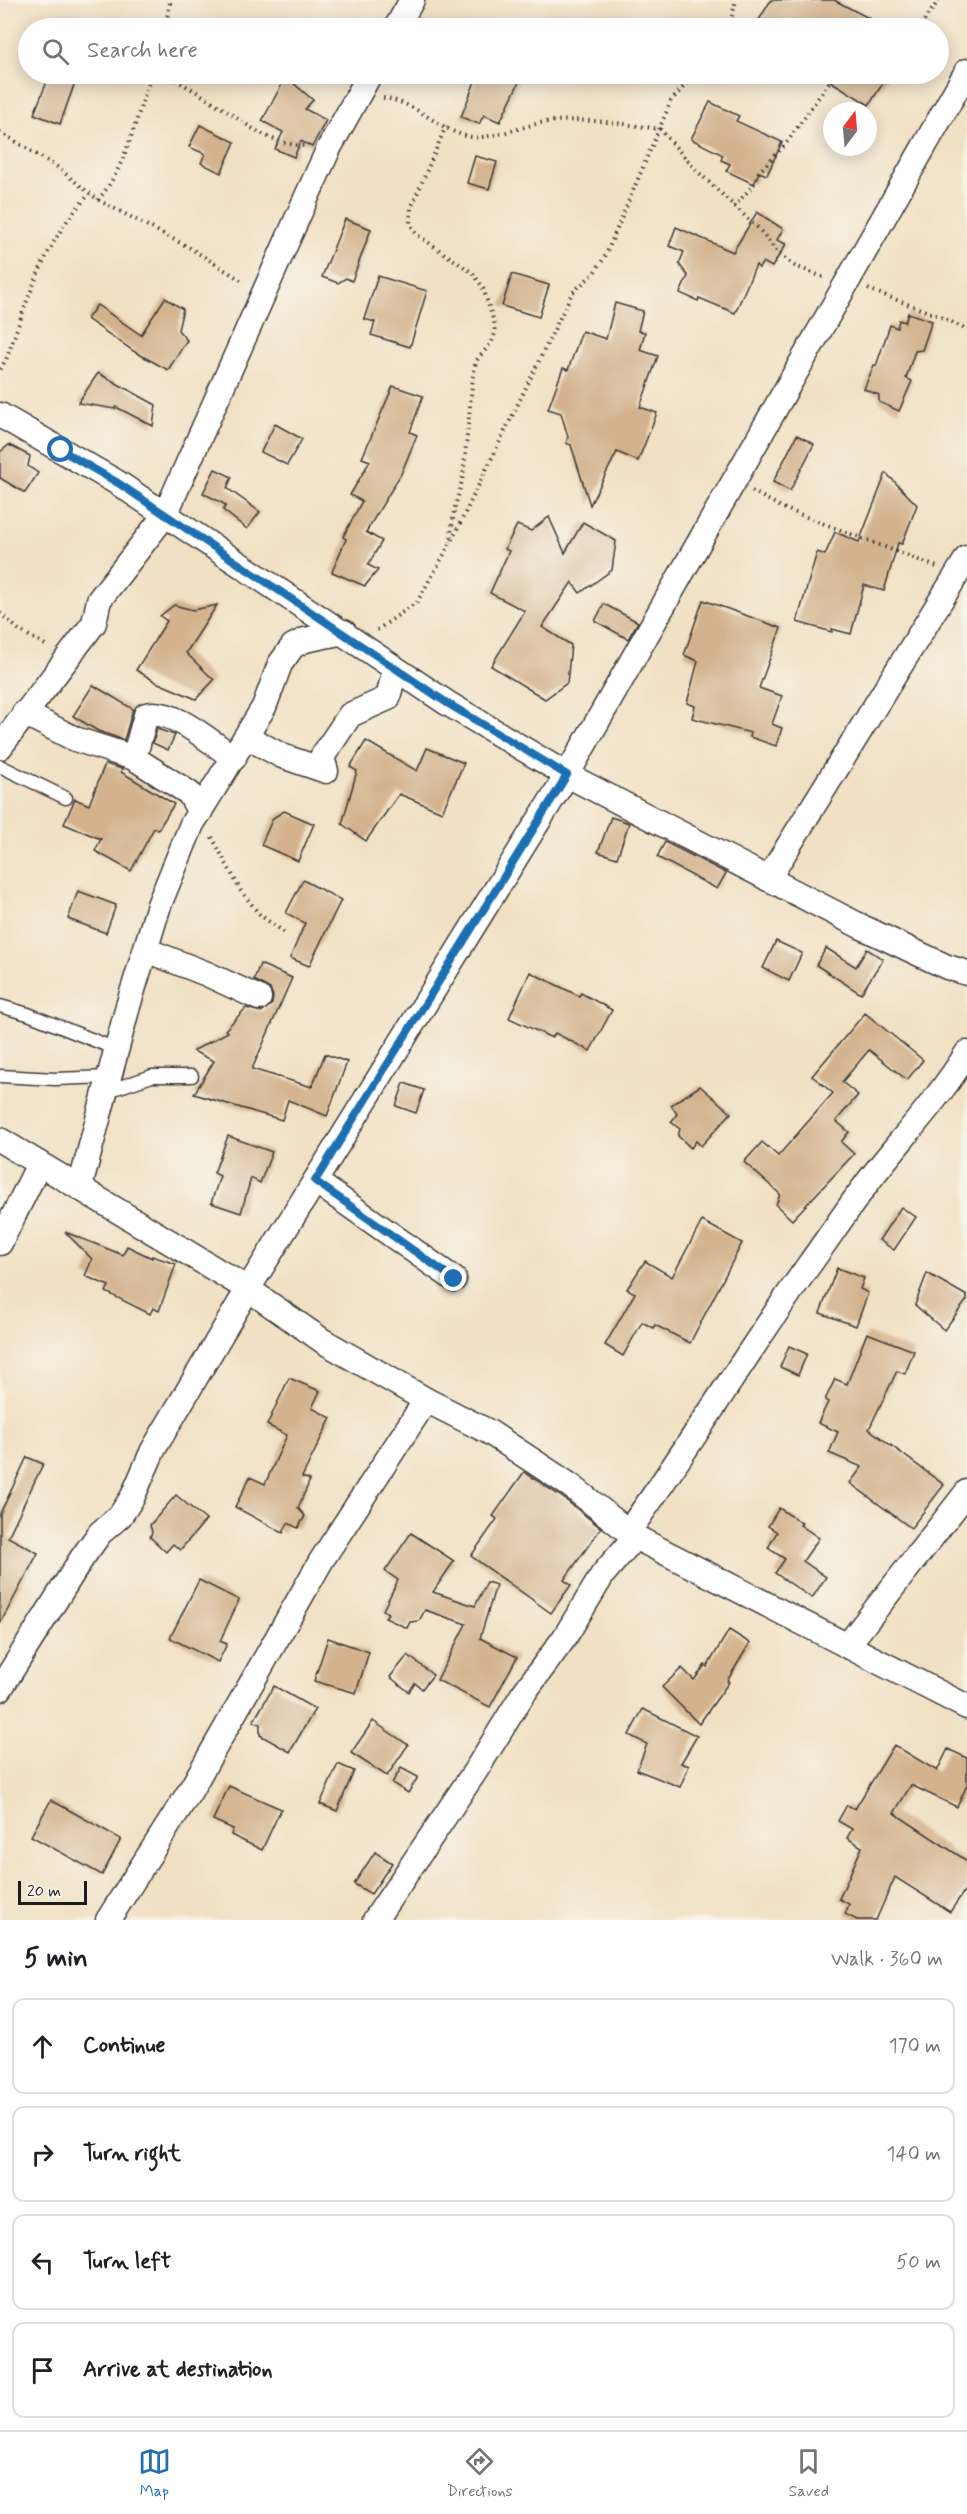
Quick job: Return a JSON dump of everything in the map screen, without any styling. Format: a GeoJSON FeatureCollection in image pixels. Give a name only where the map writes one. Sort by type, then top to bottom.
{"type":"FeatureCollection","features":[{"type":"Feature","properties":{"kind":"street"},"geometry":{"type":"LineString","coordinates":[[401,18],[411,0]]}},
{"type":"Feature","properties":{"kind":"street"},"geometry":{"type":"LineString","coordinates":[[0,1689],[82,1558],[100,1533],[120,1516],[132,1498],[153,1450],[248,1290],[567,775],[735,483],[967,71]]}},
{"type":"Feature","properties":{"kind":"street"},"geometry":{"type":"LineString","coordinates":[[0,747],[94,623],[99,600],[165,515],[262,293],[329,148],[365,84]]}},
{"type":"Feature","properties":{"kind":"street"},"geometry":{"type":"LineString","coordinates":[[0,415],[118,483],[395,669],[567,775],[862,927],[947,967],[967,973]]}},
{"type":"Feature","properties":{"kind":"street"},"geometry":{"type":"LineString","coordinates":[[768,879],[962,567]]}},
{"type":"Feature","properties":{"kind":"street"},"geometry":{"type":"LineString","coordinates":[[80,1186],[116,1049],[159,905],[192,824],[264,707],[280,664],[293,646],[305,640],[352,638]]}},
{"type":"Feature","properties":{"kind":"street"},"geometry":{"type":"LineString","coordinates":[[246,737],[290,759],[326,771],[322,757],[329,744],[350,715],[388,698],[395,669]]}},
{"type":"Feature","properties":{"kind":"street"},"geometry":{"type":"LineString","coordinates":[[24,713],[75,739],[134,758],[189,792],[200,812]]}},
{"type":"Feature","properties":{"kind":"street"},"geometry":{"type":"LineString","coordinates":[[134,758],[146,715],[154,713],[171,716],[234,758]]}},
{"type":"Feature","properties":{"kind":"street"},"geometry":{"type":"LineString","coordinates":[[146,950],[259,998]]}},
{"type":"Feature","properties":{"kind":"street"},"geometry":{"type":"LineString","coordinates":[[375,1920],[476,1770],[523,1694],[566,1637],[603,1574],[809,1264],[878,1169],[946,1085],[967,1053]]}},
{"type":"Feature","properties":{"kind":"street"},"geometry":{"type":"LineString","coordinates":[[0,1140],[80,1186],[248,1290],[323,1341],[426,1400],[489,1432],[571,1486],[631,1535],[967,1707]]}},
{"type":"Feature","properties":{"kind":"street"},"geometry":{"type":"LineString","coordinates":[[0,1243],[39,1164]]}},
{"type":"Feature","properties":{"kind":"street"},"geometry":{"type":"LineString","coordinates":[[315,1181],[454,1279]]}},
{"type":"Feature","properties":{"kind":"street"},"geometry":{"type":"LineString","coordinates":[[108,1920],[190,1791],[321,1561],[426,1400]]}},
{"type":"Feature","properties":{"kind":"street"},"geometry":{"type":"LineString","coordinates":[[847,1646],[967,1492]]}},
{"type":"Feature","properties":{"kind":"lane"},"geometry":{"type":"LineString","coordinates":[[0,766],[66,798]]}},
{"type":"Feature","properties":{"kind":"lane"},"geometry":{"type":"LineString","coordinates":[[0,1006],[28,1014],[116,1049]]}},
{"type":"Feature","properties":{"kind":"lane"},"geometry":{"type":"LineString","coordinates":[[0,1076],[107,1084],[152,1076],[192,1076]]}},
{"type":"Feature","properties":{"kind":"path"},"geometry":{"type":"LineString","coordinates":[[167,0],[170,3],[167,18]]}},
{"type":"Feature","properties":{"kind":"path"},"geometry":{"type":"LineString","coordinates":[[732,18],[736,0]]}},
{"type":"Feature","properties":{"kind":"path"},"geometry":{"type":"LineString","coordinates":[[926,18],[939,0]]}},
{"type":"Feature","properties":{"kind":"path"},"geometry":{"type":"LineString","coordinates":[[98,200],[108,188],[125,153],[149,84]]}},
{"type":"Feature","properties":{"kind":"path"},"geometry":{"type":"LineString","coordinates":[[181,84],[252,130],[272,139],[292,145],[329,148]]}},
{"type":"Feature","properties":{"kind":"path"},"geometry":{"type":"LineString","coordinates":[[365,84],[388,98],[419,110],[466,136],[481,137],[546,122],[588,120],[660,129],[695,169],[760,230],[778,253],[795,266],[912,305],[967,330]]}},
{"type":"Feature","properties":{"kind":"path"},"geometry":{"type":"LineString","coordinates":[[352,638],[417,603],[449,546],[572,293],[592,274],[605,257],[671,101],[686,84]]}},
{"type":"Feature","properties":{"kind":"path"},"geometry":{"type":"LineString","coordinates":[[734,207],[754,184],[759,172],[785,145],[828,84]]}},
{"type":"Feature","properties":{"kind":"path"},"geometry":{"type":"LineString","coordinates":[[446,126],[411,208],[410,223],[416,234],[473,273],[483,288],[494,322],[495,333],[492,342],[476,362],[463,477],[454,511],[449,546]]}},
{"type":"Feature","properties":{"kind":"path"},"geometry":{"type":"LineString","coordinates":[[0,132],[57,167],[98,200],[190,248],[262,293]]}},
{"type":"Feature","properties":{"kind":"path"},"geometry":{"type":"LineString","coordinates":[[0,369],[6,360],[47,254],[71,213],[90,194]]}},
{"type":"Feature","properties":{"kind":"path"},"geometry":{"type":"LineString","coordinates":[[735,483],[783,508],[962,567]]}},
{"type":"Feature","properties":{"kind":"path"},"geometry":{"type":"LineString","coordinates":[[0,613],[19,630],[68,658]]}},
{"type":"Feature","properties":{"kind":"path"},"geometry":{"type":"LineString","coordinates":[[200,812],[242,891],[260,915],[285,933]]}},
{"type":"Feature","properties":{"kind":"building"},"geometry":{"type":"Polygon","coordinates":[[[771,0],[834,0],[869,18],[760,18],[771,0]]]}},
{"type":"Feature","properties":{"kind":"building"},"geometry":{"type":"Polygon","coordinates":[[[46,84],[74,84],[60,124],[34,114],[46,84]]]}},
{"type":"Feature","properties":{"kind":"building"},"geometry":{"type":"Polygon","coordinates":[[[282,84],[294,84],[313,100],[305,109],[326,120],[312,147],[301,141],[294,157],[275,149],[283,132],[262,121],[282,84]]]}},
{"type":"Feature","properties":{"kind":"building"},"geometry":{"type":"Polygon","coordinates":[[[474,84],[518,84],[500,122],[484,115],[479,124],[461,117],[474,84]]]}},
{"type":"Feature","properties":{"kind":"building"},"geometry":{"type":"Polygon","coordinates":[[[835,84],[883,84],[871,102],[864,102],[835,84]]]}},
{"type":"Feature","properties":{"kind":"building"},"geometry":{"type":"Polygon","coordinates":[[[710,102],[739,116],[736,121],[782,142],[767,175],[759,172],[754,184],[726,171],[730,164],[721,160],[723,155],[691,139],[710,102]]]}},
{"type":"Feature","properties":{"kind":"building"},"geometry":{"type":"Polygon","coordinates":[[[200,125],[235,142],[221,173],[201,163],[205,154],[189,147],[200,125]]]}},
{"type":"Feature","properties":{"kind":"building"},"geometry":{"type":"Polygon","coordinates":[[[475,156],[497,162],[489,189],[467,183],[475,156]]]}},
{"type":"Feature","properties":{"kind":"building"},"geometry":{"type":"Polygon","coordinates":[[[757,212],[783,229],[777,240],[786,244],[772,267],[763,262],[759,268],[756,265],[735,313],[680,293],[688,276],[679,264],[684,252],[669,246],[676,227],[733,252],[757,212]]]}},
{"type":"Feature","properties":{"kind":"building"},"geometry":{"type":"Polygon","coordinates":[[[345,219],[371,229],[352,281],[346,278],[338,283],[322,277],[345,219]]]}},
{"type":"Feature","properties":{"kind":"building"},"geometry":{"type":"Polygon","coordinates":[[[512,274],[549,285],[539,317],[502,306],[512,274]]]}},
{"type":"Feature","properties":{"kind":"building"},"geometry":{"type":"Polygon","coordinates":[[[378,276],[427,291],[410,347],[371,335],[375,322],[364,319],[378,276]]]}},
{"type":"Feature","properties":{"kind":"building"},"geometry":{"type":"Polygon","coordinates":[[[165,298],[183,309],[178,330],[187,340],[168,370],[135,352],[87,319],[97,305],[141,335],[165,298]]]}},
{"type":"Feature","properties":{"kind":"building"},"geometry":{"type":"Polygon","coordinates":[[[615,303],[643,311],[638,331],[645,332],[640,350],[658,356],[640,407],[657,413],[638,461],[617,452],[590,505],[571,445],[566,443],[568,437],[561,413],[548,409],[563,368],[568,370],[582,331],[606,339],[615,303]]]}},
{"type":"Feature","properties":{"kind":"building"},"geometry":{"type":"Polygon","coordinates":[[[908,313],[932,321],[922,350],[915,351],[906,378],[912,381],[899,411],[879,402],[879,395],[864,389],[874,365],[876,366],[890,325],[897,328],[899,320],[905,322],[908,313]]]}},
{"type":"Feature","properties":{"kind":"building"},"geometry":{"type":"Polygon","coordinates":[[[98,373],[156,405],[153,426],[116,407],[115,409],[78,403],[98,373]]]}},
{"type":"Feature","properties":{"kind":"building"},"geometry":{"type":"Polygon","coordinates":[[[393,386],[423,396],[410,432],[417,435],[401,474],[366,532],[382,541],[368,565],[378,570],[365,586],[332,572],[346,539],[343,537],[362,501],[350,495],[370,461],[362,458],[393,386]]]}},
{"type":"Feature","properties":{"kind":"building"},"geometry":{"type":"Polygon","coordinates":[[[275,424],[302,439],[287,465],[261,452],[275,424]]]}},
{"type":"Feature","properties":{"kind":"building"},"geometry":{"type":"Polygon","coordinates":[[[797,435],[814,444],[790,491],[773,482],[797,435]]]}},
{"type":"Feature","properties":{"kind":"building"},"geometry":{"type":"Polygon","coordinates":[[[9,445],[30,456],[28,466],[38,473],[25,493],[0,478],[0,452],[9,445]]]}},
{"type":"Feature","properties":{"kind":"building"},"geometry":{"type":"Polygon","coordinates":[[[215,469],[232,477],[227,488],[260,512],[247,529],[223,510],[226,505],[203,493],[215,469]]]}},
{"type":"Feature","properties":{"kind":"building"},"geometry":{"type":"Polygon","coordinates":[[[886,473],[917,505],[902,544],[898,543],[884,591],[864,585],[851,634],[832,629],[832,632],[797,622],[817,552],[825,555],[835,532],[859,542],[886,473]]]}},
{"type":"Feature","properties":{"kind":"building"},"geometry":{"type":"Polygon","coordinates":[[[549,517],[565,553],[583,522],[616,541],[612,570],[580,593],[572,582],[542,627],[571,645],[567,683],[545,699],[491,666],[525,611],[490,593],[509,551],[505,549],[517,525],[531,531],[549,517]]]}},
{"type":"Feature","properties":{"kind":"building"},"geometry":{"type":"Polygon","coordinates":[[[703,600],[781,628],[759,688],[782,696],[772,724],[782,728],[776,746],[750,737],[751,733],[692,718],[695,706],[687,703],[698,661],[684,655],[703,600]]]}},
{"type":"Feature","properties":{"kind":"building"},"geometry":{"type":"Polygon","coordinates":[[[604,604],[638,622],[628,639],[595,621],[604,604]]]}},
{"type":"Feature","properties":{"kind":"building"},"geometry":{"type":"Polygon","coordinates":[[[174,605],[193,610],[217,605],[186,653],[214,680],[196,699],[156,682],[136,670],[167,621],[160,616],[174,605]]]}},
{"type":"Feature","properties":{"kind":"building"},"geometry":{"type":"Polygon","coordinates":[[[93,685],[133,709],[124,740],[98,731],[73,716],[93,685]]]}},
{"type":"Feature","properties":{"kind":"building"},"geometry":{"type":"Polygon","coordinates":[[[157,729],[175,735],[168,750],[153,743],[157,729]]]}},
{"type":"Feature","properties":{"kind":"building"},"geometry":{"type":"Polygon","coordinates":[[[366,741],[417,771],[427,748],[464,763],[442,812],[399,794],[366,841],[342,824],[357,771],[350,767],[366,741]]]}},
{"type":"Feature","properties":{"kind":"building"},"geometry":{"type":"Polygon","coordinates":[[[105,764],[122,769],[121,772],[174,804],[158,830],[154,828],[131,871],[95,851],[101,839],[64,824],[75,799],[89,805],[105,764]]]}},
{"type":"Feature","properties":{"kind":"building"},"geometry":{"type":"Polygon","coordinates":[[[284,811],[314,824],[298,861],[261,845],[273,818],[284,811]]]}},
{"type":"Feature","properties":{"kind":"building"},"geometry":{"type":"Polygon","coordinates":[[[611,817],[629,823],[617,858],[598,852],[611,817]]]}},
{"type":"Feature","properties":{"kind":"building"},"geometry":{"type":"Polygon","coordinates":[[[665,842],[726,873],[717,889],[657,857],[665,842]]]}},
{"type":"Feature","properties":{"kind":"building"},"geometry":{"type":"Polygon","coordinates":[[[303,880],[341,900],[309,966],[290,958],[305,923],[286,913],[303,880]]]}},
{"type":"Feature","properties":{"kind":"building"},"geometry":{"type":"Polygon","coordinates":[[[78,891],[116,905],[106,933],[68,919],[78,891]]]}},
{"type":"Feature","properties":{"kind":"building"},"geometry":{"type":"Polygon","coordinates":[[[776,941],[802,953],[789,981],[763,968],[776,941]]]}},
{"type":"Feature","properties":{"kind":"building"},"geometry":{"type":"Polygon","coordinates":[[[826,948],[856,967],[867,949],[883,959],[861,994],[816,965],[826,948]]]}},
{"type":"Feature","properties":{"kind":"building"},"geometry":{"type":"Polygon","coordinates":[[[260,964],[292,978],[252,1069],[312,1087],[325,1054],[347,1062],[327,1116],[288,1100],[282,1120],[194,1094],[214,1061],[193,1051],[228,1032],[225,1030],[246,1008],[261,1012],[272,1004],[273,996],[270,989],[254,980],[260,964]]]}},
{"type":"Feature","properties":{"kind":"building"},"geometry":{"type":"Polygon","coordinates":[[[530,972],[579,996],[581,993],[612,1010],[590,1051],[555,1033],[552,1038],[509,1018],[530,972]]]}},
{"type":"Feature","properties":{"kind":"building"},"geometry":{"type":"Polygon","coordinates":[[[865,1013],[923,1060],[907,1080],[869,1050],[842,1082],[858,1095],[836,1121],[849,1132],[841,1142],[854,1154],[792,1220],[776,1205],[780,1194],[744,1162],[762,1142],[778,1156],[833,1093],[812,1076],[865,1013]]]}},
{"type":"Feature","properties":{"kind":"building"},"geometry":{"type":"Polygon","coordinates":[[[404,1083],[424,1090],[416,1113],[396,1106],[404,1083]]]}},
{"type":"Feature","properties":{"kind":"building"},"geometry":{"type":"Polygon","coordinates":[[[700,1086],[731,1113],[701,1146],[696,1141],[691,1148],[678,1136],[680,1129],[671,1122],[677,1114],[671,1105],[700,1086]]]}},
{"type":"Feature","properties":{"kind":"building"},"geometry":{"type":"Polygon","coordinates":[[[228,1136],[272,1152],[260,1183],[251,1178],[241,1213],[211,1203],[220,1176],[214,1173],[228,1136]]]}},
{"type":"Feature","properties":{"kind":"building"},"geometry":{"type":"Polygon","coordinates":[[[901,1207],[916,1217],[894,1250],[879,1240],[901,1207]]]}},
{"type":"Feature","properties":{"kind":"building"},"geometry":{"type":"Polygon","coordinates":[[[702,1221],[742,1243],[690,1343],[655,1325],[653,1328],[642,1322],[623,1356],[605,1345],[635,1293],[627,1289],[645,1261],[672,1277],[702,1221]]]}},
{"type":"Feature","properties":{"kind":"building"},"geometry":{"type":"Polygon","coordinates":[[[65,1232],[123,1255],[127,1246],[152,1258],[152,1256],[176,1264],[159,1311],[153,1308],[150,1314],[106,1292],[109,1286],[85,1276],[92,1259],[65,1232]]]}},
{"type":"Feature","properties":{"kind":"building"},"geometry":{"type":"Polygon","coordinates":[[[837,1268],[864,1278],[860,1289],[868,1293],[856,1326],[820,1313],[837,1268]]]}},
{"type":"Feature","properties":{"kind":"building"},"geometry":{"type":"Polygon","coordinates":[[[927,1273],[967,1296],[967,1300],[944,1330],[915,1305],[927,1273]]]}},
{"type":"Feature","properties":{"kind":"building"},"geometry":{"type":"Polygon","coordinates":[[[867,1333],[914,1351],[905,1374],[897,1371],[869,1429],[944,1485],[911,1528],[850,1483],[862,1467],[829,1453],[838,1432],[818,1423],[835,1379],[847,1384],[867,1333]]]}},
{"type":"Feature","properties":{"kind":"building"},"geometry":{"type":"Polygon","coordinates":[[[789,1346],[807,1354],[798,1375],[780,1367],[789,1346]]]}},
{"type":"Feature","properties":{"kind":"building"},"geometry":{"type":"Polygon","coordinates":[[[289,1378],[320,1391],[312,1408],[331,1418],[302,1477],[310,1480],[298,1508],[305,1516],[298,1528],[288,1523],[283,1533],[235,1507],[250,1477],[265,1484],[287,1435],[267,1425],[289,1378]]]}},
{"type":"Feature","properties":{"kind":"building"},"geometry":{"type":"Polygon","coordinates":[[[27,1457],[43,1464],[8,1537],[38,1553],[0,1624],[0,1514],[27,1457]]]}},
{"type":"Feature","properties":{"kind":"building"},"geometry":{"type":"Polygon","coordinates":[[[524,1472],[563,1498],[601,1528],[564,1580],[571,1585],[551,1613],[471,1556],[497,1519],[493,1516],[524,1472]]]}},
{"type":"Feature","properties":{"kind":"building"},"geometry":{"type":"Polygon","coordinates":[[[176,1495],[206,1520],[180,1550],[173,1544],[166,1552],[150,1537],[152,1532],[150,1525],[176,1495]]]}},
{"type":"Feature","properties":{"kind":"building"},"geometry":{"type":"Polygon","coordinates":[[[779,1508],[819,1538],[803,1561],[826,1577],[812,1598],[775,1573],[785,1559],[768,1548],[777,1532],[768,1526],[779,1508]]]}},
{"type":"Feature","properties":{"kind":"building"},"geometry":{"type":"Polygon","coordinates":[[[411,1533],[454,1561],[433,1592],[475,1606],[487,1582],[496,1585],[480,1638],[517,1657],[490,1707],[437,1680],[466,1624],[425,1610],[419,1621],[410,1622],[407,1628],[385,1618],[388,1613],[383,1610],[398,1580],[385,1571],[411,1533]]]}},
{"type":"Feature","properties":{"kind":"building"},"geometry":{"type":"Polygon","coordinates":[[[199,1580],[239,1600],[220,1641],[227,1644],[218,1662],[170,1638],[199,1580]]]}},
{"type":"Feature","properties":{"kind":"building"},"geometry":{"type":"Polygon","coordinates":[[[729,1630],[750,1643],[727,1681],[729,1682],[699,1724],[662,1687],[682,1668],[694,1680],[705,1665],[707,1667],[729,1630]]]}},
{"type":"Feature","properties":{"kind":"building"},"geometry":{"type":"Polygon","coordinates":[[[328,1638],[369,1652],[356,1693],[314,1681],[328,1638]]]}},
{"type":"Feature","properties":{"kind":"building"},"geometry":{"type":"Polygon","coordinates":[[[408,1655],[433,1675],[422,1689],[415,1683],[409,1692],[390,1677],[408,1655]]]}},
{"type":"Feature","properties":{"kind":"building"},"geometry":{"type":"Polygon","coordinates":[[[274,1686],[315,1709],[290,1752],[260,1735],[260,1724],[253,1722],[274,1686]]]}},
{"type":"Feature","properties":{"kind":"building"},"geometry":{"type":"Polygon","coordinates":[[[643,1709],[697,1736],[681,1763],[689,1766],[680,1787],[637,1770],[647,1744],[629,1735],[643,1709]]]}},
{"type":"Feature","properties":{"kind":"building"},"geometry":{"type":"Polygon","coordinates":[[[373,1721],[408,1745],[387,1776],[351,1753],[373,1721]]]}},
{"type":"Feature","properties":{"kind":"building"},"geometry":{"type":"Polygon","coordinates":[[[894,1745],[937,1771],[948,1749],[967,1758],[967,1785],[957,1807],[911,1785],[894,1813],[967,1861],[967,1887],[950,1912],[895,1877],[876,1920],[857,1920],[845,1914],[849,1904],[839,1899],[862,1847],[847,1838],[852,1829],[838,1821],[847,1805],[855,1809],[894,1745]]]}},
{"type":"Feature","properties":{"kind":"building"},"geometry":{"type":"Polygon","coordinates":[[[338,1764],[354,1771],[337,1811],[320,1804],[338,1764]]]}},
{"type":"Feature","properties":{"kind":"building"},"geometry":{"type":"Polygon","coordinates":[[[401,1768],[418,1777],[408,1793],[392,1783],[401,1768]]]}},
{"type":"Feature","properties":{"kind":"building"},"geometry":{"type":"Polygon","coordinates":[[[229,1786],[281,1809],[262,1850],[231,1835],[233,1829],[213,1820],[229,1786]]]}},
{"type":"Feature","properties":{"kind":"building"},"geometry":{"type":"Polygon","coordinates":[[[51,1800],[121,1839],[102,1875],[31,1836],[51,1800]]]}},
{"type":"Feature","properties":{"kind":"building"},"geometry":{"type":"Polygon","coordinates":[[[375,1852],[392,1863],[371,1894],[354,1884],[375,1852]]]}},
{"type":"Feature","properties":{"kind":"route"},"geometry":{"type":"LineString","coordinates":[[61,450],[118,483],[447,703],[567,775],[315,1181],[454,1279]]}}]}
